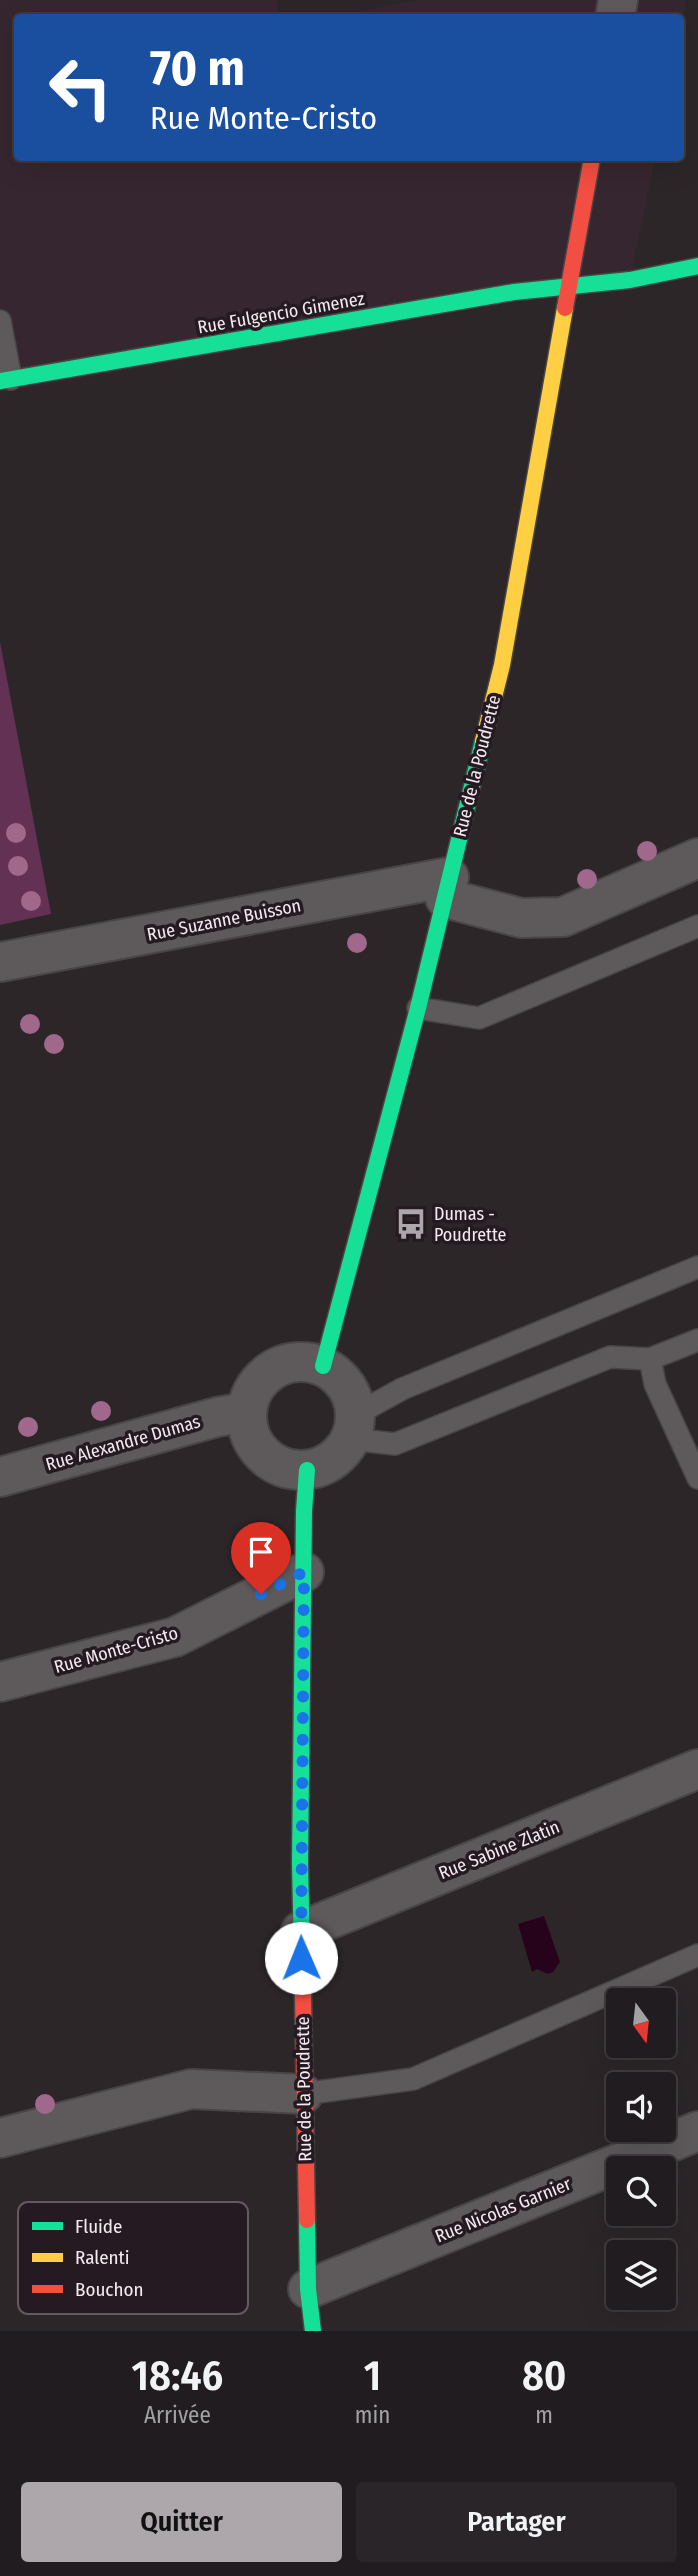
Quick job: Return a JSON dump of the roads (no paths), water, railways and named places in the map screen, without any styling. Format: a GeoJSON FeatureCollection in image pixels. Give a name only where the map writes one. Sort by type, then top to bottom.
{"type":"FeatureCollection","features":[{"type":"Feature","properties":{"kind":"street","name":"Rue de la Poudrette"},"geometry":{"type":"LineString","coordinates":[[323,1366],[418,1009],[502,665],[591,161]]}},
{"type":"Feature","properties":{"kind":"street","name":"Rue Fulgencio Gimenez"},"geometry":{"type":"LineString","coordinates":[[5,380],[514,292],[630,280],[698,266]]}},
{"type":"Feature","properties":{"kind":"street"},"geometry":{"type":"LineString","coordinates":[[447,888],[521,918],[563,917],[698,858]]}},
{"type":"Feature","properties":{"kind":"street","name":"Rue Suzanne Buisson"},"geometry":{"type":"LineString","coordinates":[[0,962],[447,888]]}},
{"type":"Feature","properties":{"kind":"street"},"geometry":{"type":"LineString","coordinates":[[305,1362],[323,1366],[336,1374],[353,1400],[352,1427],[339,1454],[324,1464],[307,1470],[289,1469],[272,1462],[258,1450],[250,1434],[246,1412],[249,1398],[258,1383],[271,1371],[287,1363],[305,1362]]}},
{"type":"Feature","properties":{"kind":"street","name":"Rue Alexandre Dumas"},"geometry":{"type":"LineString","coordinates":[[0,1478],[216,1417],[246,1412]]}},
{"type":"Feature","properties":{"kind":"street","name":"Rue de la Poudrette"},"geometry":{"type":"LineString","coordinates":[[307,1470],[301,1931],[308,2289],[313,2331]]}},
{"type":"Feature","properties":{"kind":"street","name":"Rue Monte-Cristo"},"geometry":{"type":"LineString","coordinates":[[0,1682],[175,1637],[304,1572]]}},
{"type":"Feature","properties":{"kind":"street","name":"Rue Sabine Zlatin"},"geometry":{"type":"LineString","coordinates":[[301,1931],[698,1769]]}},
{"type":"Feature","properties":{"kind":"street"},"geometry":{"type":"LineString","coordinates":[[0,2138],[191,2089],[303,2094]]}},
{"type":"Feature","properties":{"kind":"street","name":"Rue Nicolas Garnier"},"geometry":{"type":"LineString","coordinates":[[308,2289],[698,2131]]}},
{"type":"Feature","properties":{"kind":"lane"},"geometry":{"type":"LineString","coordinates":[[0,321],[5,380]]}},
{"type":"Feature","properties":{"kind":"lane"},"geometry":{"type":"LineString","coordinates":[[418,1009],[479,1018],[698,926]]}},
{"type":"Feature","properties":{"kind":"lane"},"geometry":{"type":"LineString","coordinates":[[352,1427],[402,1389],[698,1268]]}},
{"type":"Feature","properties":{"kind":"lane"},"geometry":{"type":"LineString","coordinates":[[352,1427],[395,1444],[610,1357],[650,1359],[698,1340]]}},
{"type":"Feature","properties":{"kind":"lane"},"geometry":{"type":"LineString","coordinates":[[650,1359],[655,1384],[698,1478]]}},
{"type":"Feature","properties":{"kind":"lane"},"geometry":{"type":"LineString","coordinates":[[303,2094],[413,2079],[698,1955]]}},
{"type":"Feature","properties":{"kind":"place","name":"Dumas - Poudrette"},"geometry":{"type":"Point","coordinates":[411,1224]}}]}
